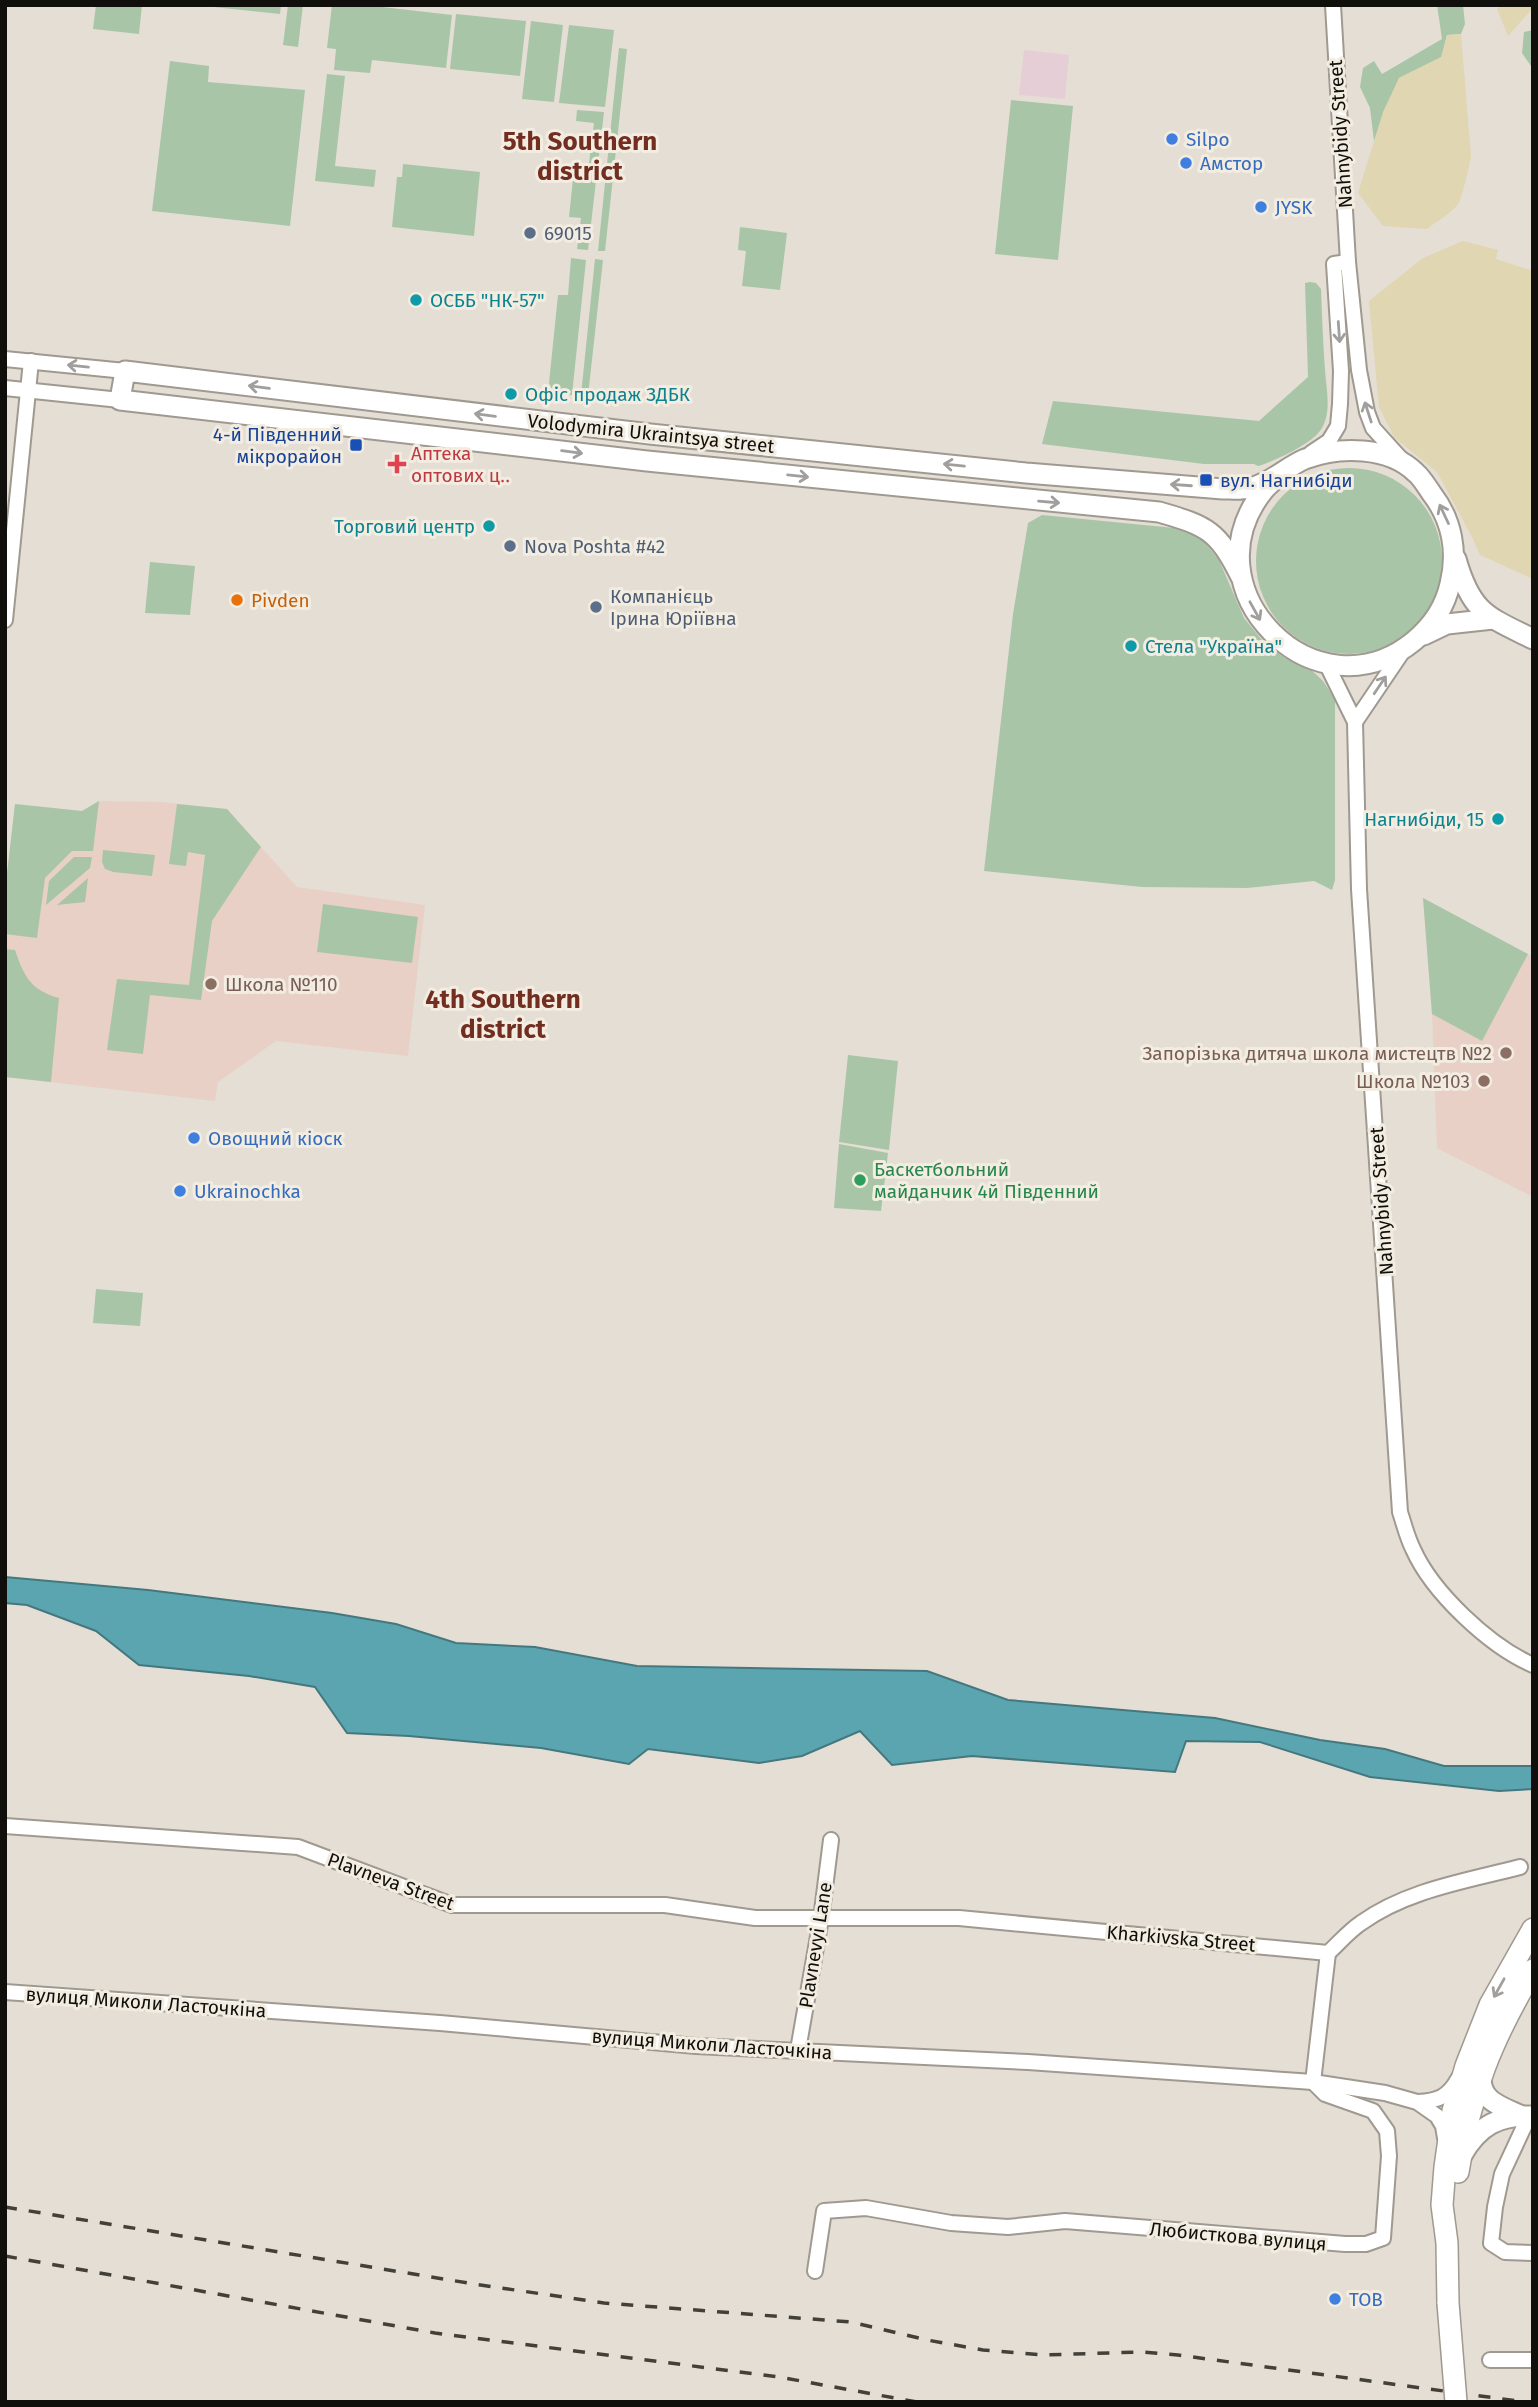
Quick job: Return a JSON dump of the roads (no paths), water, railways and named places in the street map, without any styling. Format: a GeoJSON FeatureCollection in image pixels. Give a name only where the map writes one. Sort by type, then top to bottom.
{"type":"FeatureCollection","features":[{"type":"Feature","properties":{"kind":"main road"},"geometry":{"type":"LineString","coordinates":[[1456,2402],[1448,2303],[1447,2243],[1453,2153],[1469,2113],[1473,2068],[1490,2005],[1533,1929]]}},
{"type":"Feature","properties":{"kind":"main road"},"geometry":{"type":"LineString","coordinates":[[1473,2068],[1533,1970]]}},
{"type":"Feature","properties":{"kind":"street","name":"Nahnybidy Street"},"geometry":{"type":"LineString","coordinates":[[1292,466],[1329,442],[1338,426],[1341,263],[1333,5]]}},
{"type":"Feature","properties":{"kind":"street","name":"Nahnybidy Street"},"geometry":{"type":"LineString","coordinates":[[1341,263],[1367,412],[1373,428],[1408,466]]}},
{"type":"Feature","properties":{"kind":"street","name":"Volodymira Ukraintsya street"},"geometry":{"type":"LineString","coordinates":[[5,359],[650,434],[1055,476],[1223,489],[1249,489],[1292,466],[1325,453],[1346,451],[1385,456],[1417,473],[1440,503],[1449,524],[1465,587],[1479,608],[1493,619],[1533,639]]}},
{"type":"Feature","properties":{"kind":"street"},"geometry":{"type":"LineString","coordinates":[[5,620],[31,361]]}},
{"type":"Feature","properties":{"kind":"street"},"geometry":{"type":"LineString","coordinates":[[120,400],[125,371]]}},
{"type":"Feature","properties":{"kind":"street","name":"Volodymira Ukraintsya street"},"geometry":{"type":"LineString","coordinates":[[5,388],[636,460],[1159,512],[1188,520],[1211,532],[1228,551],[1258,617],[1276,638],[1299,654],[1326,663],[1353,665],[1380,660],[1447,624],[1493,619]]}},
{"type":"Feature","properties":{"kind":"street","name":"Volodymira Ukraintsya street"},"geometry":{"type":"LineString","coordinates":[[1241,577],[1240,555],[1244,532],[1254,506],[1265,489],[1292,466]]}},
{"type":"Feature","properties":{"kind":"street","name":"Volodymira Ukraintsya street"},"geometry":{"type":"LineString","coordinates":[[1405,648],[1423,633],[1438,614],[1448,593],[1454,551]]}},
{"type":"Feature","properties":{"kind":"street"},"geometry":{"type":"LineString","coordinates":[[1355,722],[1405,648]]}},
{"type":"Feature","properties":{"kind":"street","name":"Nahnybidy Street"},"geometry":{"type":"LineString","coordinates":[[1326,663],[1355,722],[1359,889],[1400,1512],[1413,1550],[1437,1588],[1498,1644],[1516,1658],[1533,1665]]}},
{"type":"Feature","properties":{"kind":"street","name":"Plavneva Street"},"geometry":{"type":"LineString","coordinates":[[5,1826],[298,1847],[452,1905],[677,1905],[755,1918],[821,1919]]}},
{"type":"Feature","properties":{"kind":"street","name":"Plavnevyi Lane"},"geometry":{"type":"LineString","coordinates":[[798,2050],[821,1919],[831,1840]]}},
{"type":"Feature","properties":{"kind":"street"},"geometry":{"type":"LineString","coordinates":[[1313,2082],[1328,1953],[1361,1923],[1393,1904],[1419,1893],[1520,1867]]}},
{"type":"Feature","properties":{"kind":"street","name":"Kharkivska Street"},"geometry":{"type":"LineString","coordinates":[[821,1919],[959,1918],[1328,1953]]}},
{"type":"Feature","properties":{"kind":"street","name":"вулиця Миколи Ласточкіна"},"geometry":{"type":"LineString","coordinates":[[5,1992],[440,2023],[696,2046],[1028,2062],[1313,2082],[1385,2093],[1417,2102],[1437,2116],[1453,2153]]}},
{"type":"Feature","properties":{"kind":"street"},"geometry":{"type":"LineString","coordinates":[[1417,2102],[1443,2098],[1473,2068],[1485,2095],[1498,2105],[1528,2116]]}},
{"type":"Feature","properties":{"kind":"street","name":"Любисткова вулиця"},"geometry":{"type":"LineString","coordinates":[[815,2271],[824,2211],[866,2208],[951,2223],[1008,2227],[1065,2221],[1311,2243],[1366,2244],[1383,2238],[1389,2155],[1387,2131],[1373,2111],[1325,2094],[1313,2082]]}},
{"type":"Feature","properties":{"kind":"street"},"geometry":{"type":"LineString","coordinates":[[1453,2153],[1478,2131],[1506,2118],[1528,2116]]}},
{"type":"Feature","properties":{"kind":"street"},"geometry":{"type":"LineString","coordinates":[[1528,2116],[1502,2174],[1491,2243],[1505,2252],[1533,2253]]}},
{"type":"Feature","properties":{"kind":"street"},"geometry":{"type":"LineString","coordinates":[[1490,2360],[1533,2360]]}},
{"type":"Feature","properties":{"kind":"water"},"geometry":{"type":"Polygon","coordinates":[[[5,1577],[148,1590],[332,1613],[396,1624],[456,1643],[535,1647],[637,1666],[927,1671],[1008,1700],[1215,1718],[1320,1740],[1385,1749],[1444,1766],[1533,1766],[1533,1789],[1499,1791],[1370,1777],[1260,1742],[1186,1741],[1175,1772],[972,1756],[892,1765],[860,1731],[802,1756],[759,1763],[648,1749],[629,1764],[541,1748],[347,1733],[315,1687],[249,1676],[139,1665],[96,1631],[27,1605],[5,1603],[5,1577]]]}},
{"type":"Feature","properties":{"kind":"railway"},"geometry":{"type":"LineString","coordinates":[[5,2207],[604,2303],[851,2322],[983,2350],[1043,2355],[1141,2352],[1178,2355],[1525,2402]]}},
{"type":"Feature","properties":{"kind":"railway"},"geometry":{"type":"LineString","coordinates":[[5,2256],[435,2333],[779,2377],[917,2402]]}},
{"type":"Feature","properties":{"kind":"place","name":"Silpo"},"geometry":{"type":"Point","coordinates":[1172,139]}},
{"type":"Feature","properties":{"kind":"place","name":"Амстор"},"geometry":{"type":"Point","coordinates":[1186,163]}},
{"type":"Feature","properties":{"kind":"place","name":"JYSK"},"geometry":{"type":"Point","coordinates":[1261,207]}},
{"type":"Feature","properties":{"kind":"place","name":"69015"},"geometry":{"type":"Point","coordinates":[530,233]}},
{"type":"Feature","properties":{"kind":"place","name":"ОСББ \"НК-57\""},"geometry":{"type":"Point","coordinates":[416,300]}},
{"type":"Feature","properties":{"kind":"place","name":"Офіс продаж ЗДБК"},"geometry":{"type":"Point","coordinates":[511,394]}},
{"type":"Feature","properties":{"kind":"place","name":"4-й Південний мікрорайон"},"geometry":{"type":"Point","coordinates":[356,445]}},
{"type":"Feature","properties":{"kind":"place","name":"Аптека оптових ц‥"},"geometry":{"type":"Point","coordinates":[397,464]}},
{"type":"Feature","properties":{"kind":"place","name":"вул. Нагнибіди"},"geometry":{"type":"Point","coordinates":[1206,480]}},
{"type":"Feature","properties":{"kind":"place","name":"Торговий центр"},"geometry":{"type":"Point","coordinates":[489,526]}},
{"type":"Feature","properties":{"kind":"place","name":"Nova Poshta #42"},"geometry":{"type":"Point","coordinates":[510,546]}},
{"type":"Feature","properties":{"kind":"place","name":"Pivden"},"geometry":{"type":"Point","coordinates":[237,600]}},
{"type":"Feature","properties":{"kind":"place","name":"Компанієць Ірина Юріївна"},"geometry":{"type":"Point","coordinates":[596,607]}},
{"type":"Feature","properties":{"kind":"place","name":"Стела \"Україна\""},"geometry":{"type":"Point","coordinates":[1131,646]}},
{"type":"Feature","properties":{"kind":"place","name":"Нагнибіди, 15"},"geometry":{"type":"Point","coordinates":[1498,819]}},
{"type":"Feature","properties":{"kind":"place","name":"Школа №110"},"geometry":{"type":"Point","coordinates":[211,984]}},
{"type":"Feature","properties":{"kind":"place","name":"Запорізька дитяча школа мистецтв №2"},"geometry":{"type":"Point","coordinates":[1506,1053]}},
{"type":"Feature","properties":{"kind":"place","name":"Школа №103"},"geometry":{"type":"Point","coordinates":[1484,1081]}},
{"type":"Feature","properties":{"kind":"place","name":"Овощний кіоск"},"geometry":{"type":"Point","coordinates":[194,1138]}},
{"type":"Feature","properties":{"kind":"place","name":"Баскетбольний майданчик 4й Південний"},"geometry":{"type":"Point","coordinates":[860,1180]}},
{"type":"Feature","properties":{"kind":"place","name":"Ukrainochka"},"geometry":{"type":"Point","coordinates":[180,1191]}},
{"type":"Feature","properties":{"kind":"place","name":"ТОВ"},"geometry":{"type":"Point","coordinates":[1335,2299]}},
{"type":"Feature","properties":{"kind":"district","name":"5th Southern district"},"geometry":{"type":"Point","coordinates":[580,156]}},
{"type":"Feature","properties":{"kind":"district","name":"4th Southern district"},"geometry":{"type":"Point","coordinates":[503,1014]}}]}
